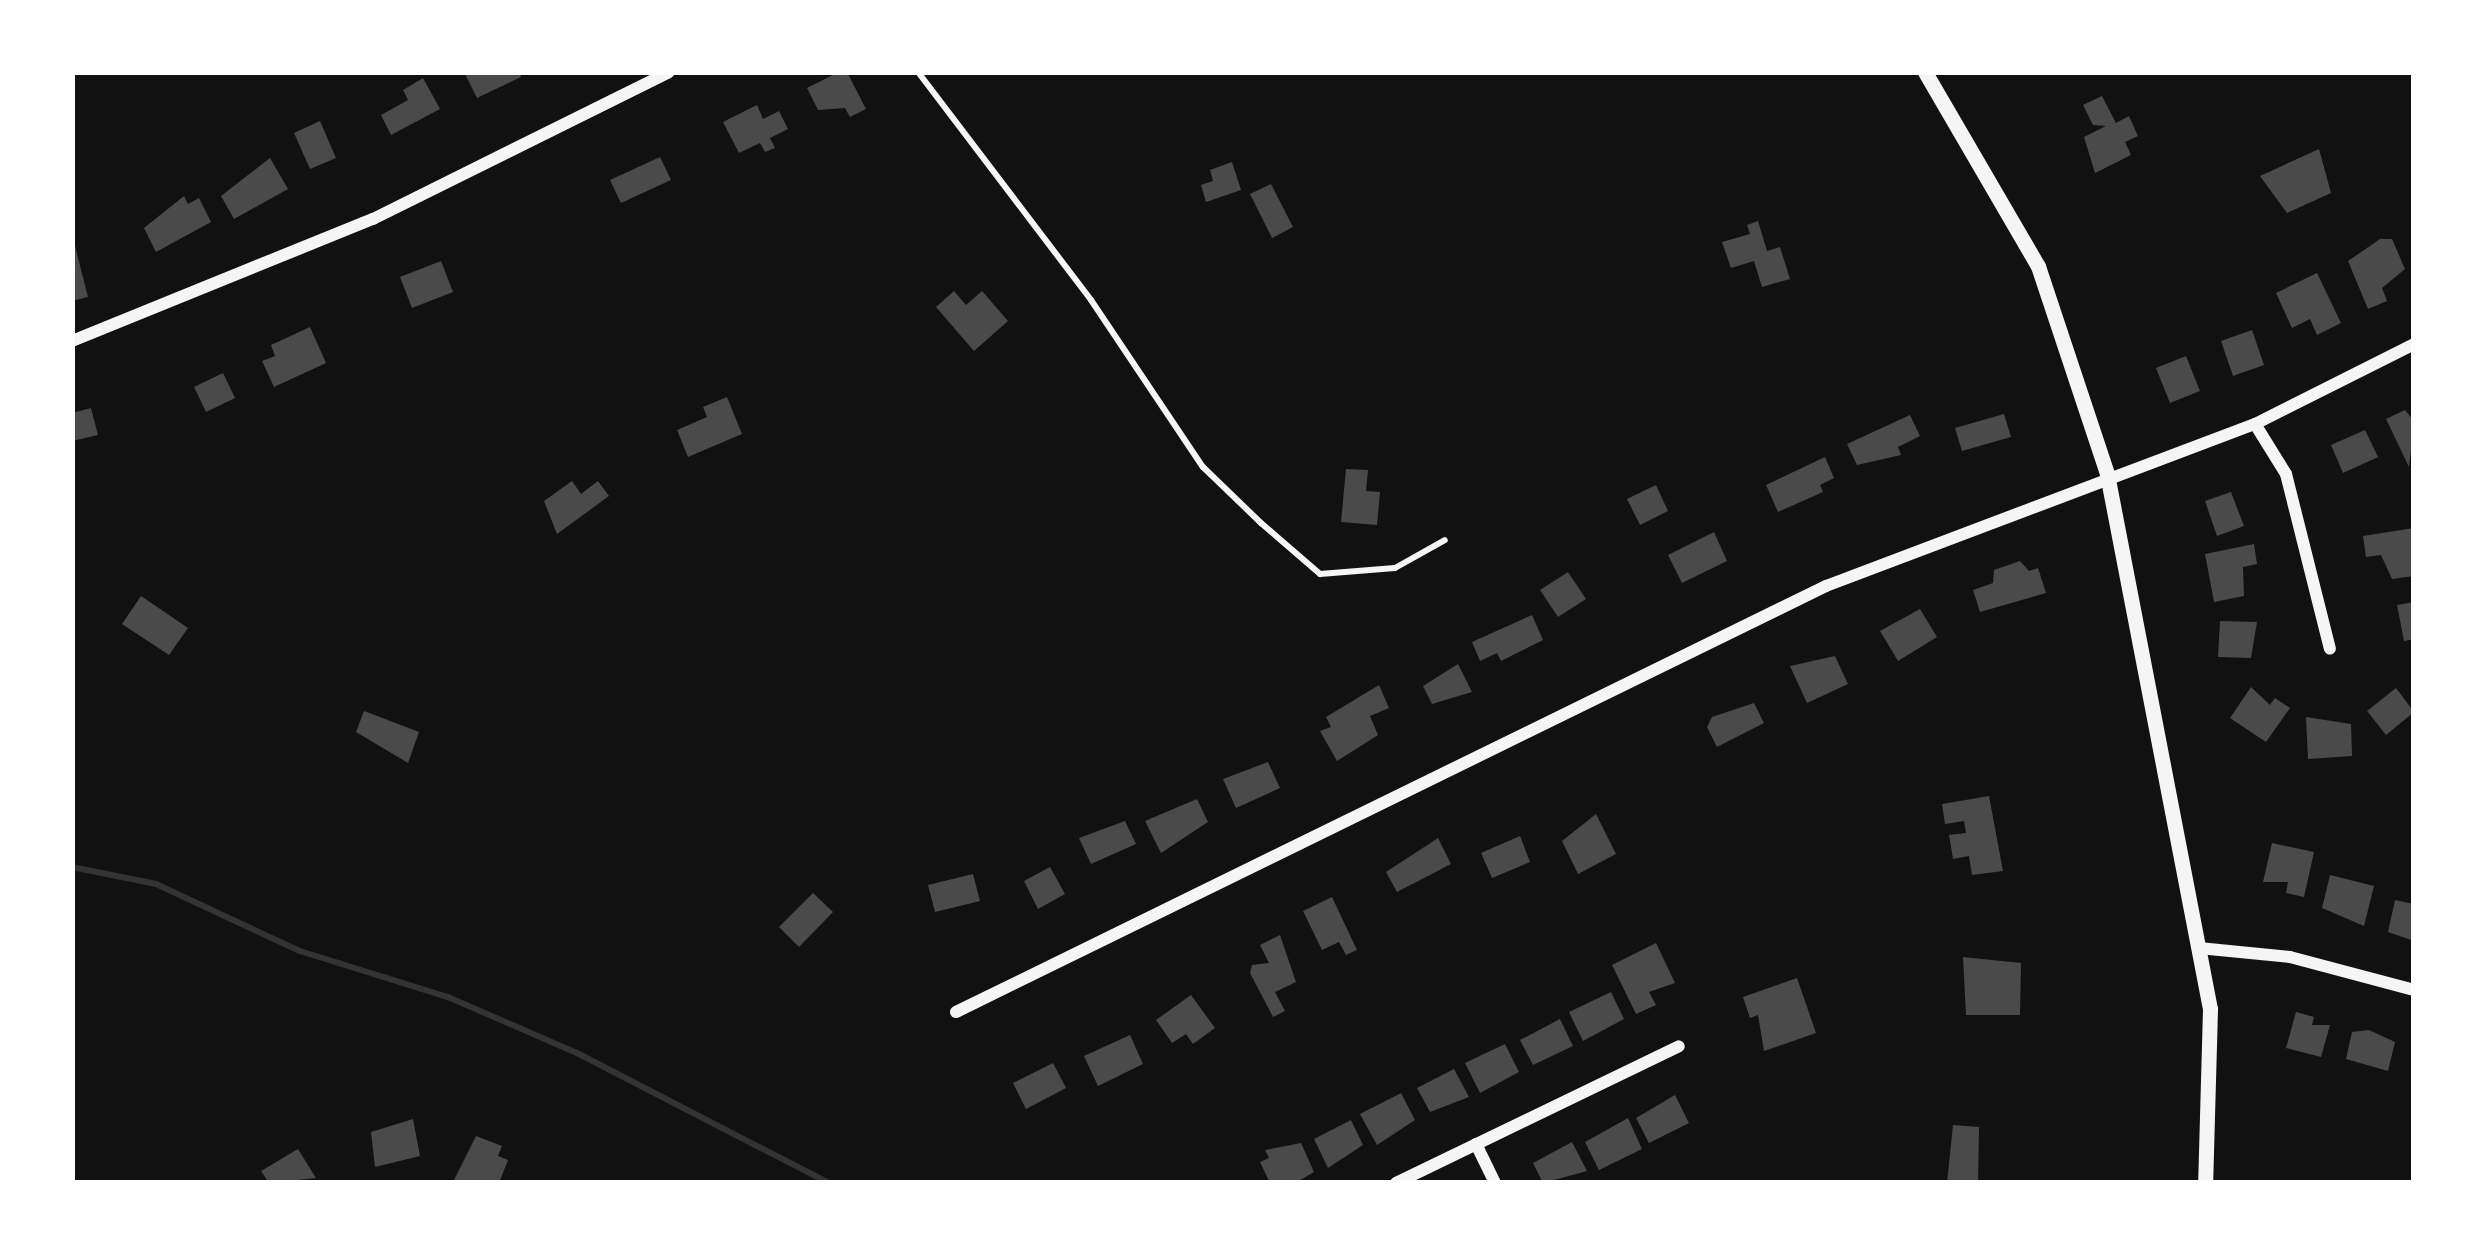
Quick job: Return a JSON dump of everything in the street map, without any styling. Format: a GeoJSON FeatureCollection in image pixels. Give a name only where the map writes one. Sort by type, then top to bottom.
{"type":"FeatureCollection","features":[{"type":"Feature","properties":{"kind":"street"},"geometry":{"type":"LineString","coordinates":[[72,341],[373,219],[669,72]]}},
{"type":"Feature","properties":{"kind":"street"},"geometry":{"type":"LineString","coordinates":[[1925,72],[2038,266],[2107,474],[2210,1009],[2205,1183]]}},
{"type":"Feature","properties":{"kind":"street"},"geometry":{"type":"LineString","coordinates":[[956,1012],[1808,595],[2107,474],[2255,424],[2414,344]]}},
{"type":"Feature","properties":{"kind":"street"},"geometry":{"type":"LineString","coordinates":[[2255,424],[2286,474],[2330,649]]}},
{"type":"Feature","properties":{"kind":"street"},"geometry":{"type":"LineString","coordinates":[[2199,949],[2290,957],[2414,990]]}},
{"type":"Feature","properties":{"kind":"street"},"geometry":{"type":"LineString","coordinates":[[1396,1183],[1679,1046]]}},
{"type":"Feature","properties":{"kind":"street"},"geometry":{"type":"LineString","coordinates":[[1476,1144],[1495,1183]]}},
{"type":"Feature","properties":{"kind":"lane"},"geometry":{"type":"LineString","coordinates":[[919,72],[1090,300],[1203,467],[1262,523],[1320,574],[1395,568],[1445,540]]}},
{"type":"Feature","properties":{"kind":"building"},"geometry":{"type":"Polygon","coordinates":[[[464,72],[519,72],[521,77],[477,98],[464,72]]]}},
{"type":"Feature","properties":{"kind":"building"},"geometry":{"type":"Polygon","coordinates":[[[847,72],[866,109],[850,117],[845,108],[818,110],[807,88],[847,72]]]}},
{"type":"Feature","properties":{"kind":"building"},"geometry":{"type":"Polygon","coordinates":[[[423,78],[440,109],[391,135],[381,115],[408,100],[403,90],[423,78]]]}},
{"type":"Feature","properties":{"kind":"building"},"geometry":{"type":"Polygon","coordinates":[[[2102,96],[2116,123],[2129,116],[2138,136],[2125,142],[2131,155],[2095,173],[2084,137],[2106,126],[2093,125],[2083,105],[2102,96]]]}},
{"type":"Feature","properties":{"kind":"building"},"geometry":{"type":"Polygon","coordinates":[[[757,105],[763,119],[779,111],[788,129],[770,138],[775,148],[765,152],[760,143],[739,153],[723,122],[757,105]]]}},
{"type":"Feature","properties":{"kind":"building"},"geometry":{"type":"Polygon","coordinates":[[[320,121],[336,158],[310,169],[294,133],[320,121]]]}},
{"type":"Feature","properties":{"kind":"building"},"geometry":{"type":"Polygon","coordinates":[[[2319,149],[2331,193],[2287,213],[2260,176],[2319,149]]]}},
{"type":"Feature","properties":{"kind":"building"},"geometry":{"type":"Polygon","coordinates":[[[660,157],[671,180],[621,203],[610,180],[660,157]]]}},
{"type":"Feature","properties":{"kind":"building"},"geometry":{"type":"Polygon","coordinates":[[[270,158],[288,189],[234,219],[221,196],[270,158]]]}},
{"type":"Feature","properties":{"kind":"building"},"geometry":{"type":"Polygon","coordinates":[[[1232,162],[1241,190],[1206,202],[1201,185],[1213,181],[1210,170],[1232,162]]]}},
{"type":"Feature","properties":{"kind":"building"},"geometry":{"type":"Polygon","coordinates":[[[1271,184],[1293,227],[1272,238],[1250,194],[1271,184]]]}},
{"type":"Feature","properties":{"kind":"building"},"geometry":{"type":"Polygon","coordinates":[[[184,196],[188,204],[199,198],[211,222],[156,252],[144,228],[184,196]]]}},
{"type":"Feature","properties":{"kind":"building"},"geometry":{"type":"Polygon","coordinates":[[[1758,221],[1767,251],[1780,247],[1790,279],[1762,287],[1754,261],[1731,268],[1722,242],[1750,234],[1747,225],[1758,221]]]}},
{"type":"Feature","properties":{"kind":"building"},"geometry":{"type":"Polygon","coordinates":[[[72,234],[88,297],[72,301],[72,234]]]}},
{"type":"Feature","properties":{"kind":"building"},"geometry":{"type":"Polygon","coordinates":[[[2380,239],[2392,239],[2405,269],[2382,288],[2387,301],[2368,309],[2348,261],[2380,239]]]}},
{"type":"Feature","properties":{"kind":"building"},"geometry":{"type":"Polygon","coordinates":[[[441,261],[453,292],[412,308],[400,277],[441,261]]]}},
{"type":"Feature","properties":{"kind":"building"},"geometry":{"type":"Polygon","coordinates":[[[2317,273],[2341,323],[2317,335],[2310,319],[2292,328],[2276,293],[2317,273]]]}},
{"type":"Feature","properties":{"kind":"building"},"geometry":{"type":"Polygon","coordinates":[[[954,291],[966,305],[982,291],[1008,321],[974,351],[936,307],[954,291]]]}},
{"type":"Feature","properties":{"kind":"building"},"geometry":{"type":"Polygon","coordinates":[[[310,327],[326,363],[274,387],[262,361],[275,356],[271,345],[310,327]]]}},
{"type":"Feature","properties":{"kind":"building"},"geometry":{"type":"Polygon","coordinates":[[[2252,330],[2264,365],[2233,376],[2221,341],[2252,330]]]}},
{"type":"Feature","properties":{"kind":"building"},"geometry":{"type":"Polygon","coordinates":[[[2186,356],[2200,391],[2170,403],[2156,368],[2186,356]]]}},
{"type":"Feature","properties":{"kind":"building"},"geometry":{"type":"Polygon","coordinates":[[[223,373],[235,398],[206,412],[194,387],[223,373]]]}},
{"type":"Feature","properties":{"kind":"building"},"geometry":{"type":"Polygon","coordinates":[[[727,397],[742,434],[688,457],[677,430],[707,417],[703,407],[727,397]]]}},
{"type":"Feature","properties":{"kind":"building"},"geometry":{"type":"Polygon","coordinates":[[[91,408],[98,435],[72,441],[72,413],[91,408]]]}},
{"type":"Feature","properties":{"kind":"building"},"geometry":{"type":"Polygon","coordinates":[[[2405,410],[2414,421],[2409,467],[2386,419],[2405,410]]]}},
{"type":"Feature","properties":{"kind":"building"},"geometry":{"type":"Polygon","coordinates":[[[2004,414],[2011,437],[1962,451],[1955,428],[2004,414]]]}},
{"type":"Feature","properties":{"kind":"building"},"geometry":{"type":"Polygon","coordinates":[[[1910,415],[1920,436],[1898,447],[1901,455],[1857,465],[1847,444],[1910,415]]]}},
{"type":"Feature","properties":{"kind":"building"},"geometry":{"type":"Polygon","coordinates":[[[2365,430],[2378,457],[2343,473],[2331,445],[2365,430]]]}},
{"type":"Feature","properties":{"kind":"building"},"geometry":{"type":"Polygon","coordinates":[[[1825,457],[1834,478],[1820,485],[1823,492],[1778,512],[1766,485],[1825,457]]]}},
{"type":"Feature","properties":{"kind":"building"},"geometry":{"type":"Polygon","coordinates":[[[1346,469],[1368,470],[1366,491],[1380,492],[1377,525],[1341,522],[1346,469]]]}},
{"type":"Feature","properties":{"kind":"building"},"geometry":{"type":"Polygon","coordinates":[[[572,481],[581,494],[598,481],[609,496],[557,534],[544,501],[572,481]]]}},
{"type":"Feature","properties":{"kind":"building"},"geometry":{"type":"Polygon","coordinates":[[[1656,485],[1668,511],[1640,525],[1627,499],[1656,485]]]}},
{"type":"Feature","properties":{"kind":"building"},"geometry":{"type":"Polygon","coordinates":[[[2231,492],[2244,526],[2217,536],[2205,501],[2231,492]]]}},
{"type":"Feature","properties":{"kind":"building"},"geometry":{"type":"Polygon","coordinates":[[[2414,528],[2414,576],[2392,579],[2381,555],[2366,557],[2363,536],[2414,528]]]}},
{"type":"Feature","properties":{"kind":"building"},"geometry":{"type":"Polygon","coordinates":[[[1714,532],[1727,561],[1682,583],[1668,555],[1714,532]]]}},
{"type":"Feature","properties":{"kind":"building"},"geometry":{"type":"Polygon","coordinates":[[[2254,544],[2257,564],[2243,567],[2244,596],[2214,602],[2205,554],[2254,544]]]}},
{"type":"Feature","properties":{"kind":"building"},"geometry":{"type":"Polygon","coordinates":[[[2020,561],[2029,571],[2038,568],[2046,593],[1980,612],[1973,590],[1993,583],[1994,570],[2020,561]]]}},
{"type":"Feature","properties":{"kind":"building"},"geometry":{"type":"Polygon","coordinates":[[[1568,572],[1586,599],[1558,617],[1540,590],[1568,572]]]}},
{"type":"Feature","properties":{"kind":"building"},"geometry":{"type":"Polygon","coordinates":[[[141,596],[188,628],[169,655],[122,624],[141,596]]]}},
{"type":"Feature","properties":{"kind":"building"},"geometry":{"type":"Polygon","coordinates":[[[2414,602],[2414,639],[2404,641],[2397,605],[2414,602]]]}},
{"type":"Feature","properties":{"kind":"building"},"geometry":{"type":"Polygon","coordinates":[[[1920,609],[1937,637],[1898,661],[1880,631],[1920,609]]]}},
{"type":"Feature","properties":{"kind":"building"},"geometry":{"type":"Polygon","coordinates":[[[1532,615],[1543,640],[1501,661],[1497,653],[1480,661],[1472,642],[1532,615]]]}},
{"type":"Feature","properties":{"kind":"building"},"geometry":{"type":"Polygon","coordinates":[[[2220,621],[2257,622],[2251,658],[2218,657],[2220,621]]]}},
{"type":"Feature","properties":{"kind":"building"},"geometry":{"type":"Polygon","coordinates":[[[1835,656],[1848,684],[1807,703],[1790,666],[1835,656]]]}},
{"type":"Feature","properties":{"kind":"building"},"geometry":{"type":"Polygon","coordinates":[[[1458,664],[1472,692],[1432,704],[1423,686],[1458,664]]]}},
{"type":"Feature","properties":{"kind":"building"},"geometry":{"type":"Polygon","coordinates":[[[1379,685],[1389,708],[1370,716],[1378,735],[1337,761],[1320,731],[1331,727],[1326,717],[1379,685]]]}},
{"type":"Feature","properties":{"kind":"building"},"geometry":{"type":"Polygon","coordinates":[[[2251,687],[2270,705],[2275,698],[2290,708],[2266,742],[2230,718],[2251,687]]]}},
{"type":"Feature","properties":{"kind":"building"},"geometry":{"type":"Polygon","coordinates":[[[2396,688],[2414,712],[2386,735],[2367,711],[2396,688]]]}},
{"type":"Feature","properties":{"kind":"building"},"geometry":{"type":"Polygon","coordinates":[[[1754,703],[1764,723],[1717,747],[1707,727],[1712,717],[1754,703]]]}},
{"type":"Feature","properties":{"kind":"building"},"geometry":{"type":"Polygon","coordinates":[[[364,711],[419,732],[408,763],[356,732],[364,711]]]}},
{"type":"Feature","properties":{"kind":"building"},"geometry":{"type":"Polygon","coordinates":[[[2306,717],[2351,724],[2352,756],[2308,759],[2306,717]]]}},
{"type":"Feature","properties":{"kind":"building"},"geometry":{"type":"Polygon","coordinates":[[[1268,762],[1280,788],[1236,808],[1223,779],[1268,762]]]}},
{"type":"Feature","properties":{"kind":"building"},"geometry":{"type":"Polygon","coordinates":[[[1989,796],[2003,871],[1972,875],[1969,856],[1953,859],[1949,835],[1966,833],[1964,821],[1945,824],[1942,804],[1989,796]]]}},
{"type":"Feature","properties":{"kind":"building"},"geometry":{"type":"Polygon","coordinates":[[[1197,799],[1208,822],[1161,853],[1145,821],[1197,799]]]}},
{"type":"Feature","properties":{"kind":"building"},"geometry":{"type":"Polygon","coordinates":[[[1596,814],[1616,854],[1578,874],[1562,841],[1596,814]]]}},
{"type":"Feature","properties":{"kind":"building"},"geometry":{"type":"Polygon","coordinates":[[[1125,821],[1136,844],[1091,864],[1079,838],[1125,821]]]}},
{"type":"Feature","properties":{"kind":"building"},"geometry":{"type":"Polygon","coordinates":[[[1520,836],[1530,862],[1492,878],[1481,853],[1520,836]]]}},
{"type":"Feature","properties":{"kind":"building"},"geometry":{"type":"Polygon","coordinates":[[[1438,838],[1451,864],[1397,892],[1386,872],[1438,838]]]}},
{"type":"Feature","properties":{"kind":"building"},"geometry":{"type":"Polygon","coordinates":[[[2272,843],[2314,852],[2304,897],[2286,893],[2288,882],[2263,882],[2272,843]]]}},
{"type":"Feature","properties":{"kind":"building"},"geometry":{"type":"Polygon","coordinates":[[[1050,867],[1065,894],[1038,909],[1024,881],[1050,867]]]}},
{"type":"Feature","properties":{"kind":"building"},"geometry":{"type":"Polygon","coordinates":[[[973,874],[980,901],[935,912],[928,885],[973,874]]]}},
{"type":"Feature","properties":{"kind":"building"},"geometry":{"type":"Polygon","coordinates":[[[2330,875],[2374,886],[2364,926],[2322,908],[2330,875]]]}},
{"type":"Feature","properties":{"kind":"building"},"geometry":{"type":"Polygon","coordinates":[[[813,893],[833,912],[799,947],[779,927],[813,893]]]}},
{"type":"Feature","properties":{"kind":"building"},"geometry":{"type":"Polygon","coordinates":[[[1332,897],[1357,950],[1346,955],[1339,942],[1322,950],[1303,911],[1332,897]]]}},
{"type":"Feature","properties":{"kind":"building"},"geometry":{"type":"Polygon","coordinates":[[[2395,900],[2414,904],[2414,941],[2388,932],[2395,900]]]}},
{"type":"Feature","properties":{"kind":"building"},"geometry":{"type":"Polygon","coordinates":[[[1280,935],[1296,982],[1275,992],[1285,1011],[1273,1017],[1250,973],[1252,965],[1269,963],[1260,945],[1280,935]]]}},
{"type":"Feature","properties":{"kind":"building"},"geometry":{"type":"Polygon","coordinates":[[[1656,943],[1675,983],[1649,992],[1656,1005],[1636,1014],[1612,965],[1656,943]]]}},
{"type":"Feature","properties":{"kind":"building"},"geometry":{"type":"Polygon","coordinates":[[[1963,957],[2021,963],[2020,1015],[1966,1015],[1963,957]]]}},
{"type":"Feature","properties":{"kind":"building"},"geometry":{"type":"Polygon","coordinates":[[[1797,978],[1816,1033],[1764,1051],[1758,1015],[1750,1018],[1743,997],[1797,978]]]}},
{"type":"Feature","properties":{"kind":"building"},"geometry":{"type":"Polygon","coordinates":[[[1611,992],[1624,1019],[1583,1041],[1569,1012],[1611,992]]]}},
{"type":"Feature","properties":{"kind":"building"},"geometry":{"type":"Polygon","coordinates":[[[1191,995],[1215,1028],[1193,1044],[1186,1034],[1172,1043],[1156,1020],[1191,995]]]}},
{"type":"Feature","properties":{"kind":"building"},"geometry":{"type":"Polygon","coordinates":[[[2296,1012],[2314,1017],[2312,1025],[2330,1025],[2321,1057],[2286,1048],[2296,1012]]]}},
{"type":"Feature","properties":{"kind":"building"},"geometry":{"type":"Polygon","coordinates":[[[1560,1019],[1573,1046],[1533,1065],[1520,1040],[1560,1019]]]}},
{"type":"Feature","properties":{"kind":"building"},"geometry":{"type":"Polygon","coordinates":[[[2369,1030],[2395,1042],[2388,1071],[2346,1059],[2352,1032],[2369,1030]]]}},
{"type":"Feature","properties":{"kind":"building"},"geometry":{"type":"Polygon","coordinates":[[[1130,1035],[1143,1064],[1098,1086],[1084,1056],[1130,1035]]]}},
{"type":"Feature","properties":{"kind":"building"},"geometry":{"type":"Polygon","coordinates":[[[1505,1044],[1519,1072],[1480,1093],[1465,1063],[1505,1044]]]}},
{"type":"Feature","properties":{"kind":"building"},"geometry":{"type":"Polygon","coordinates":[[[1053,1063],[1066,1088],[1026,1109],[1013,1083],[1053,1063]]]}},
{"type":"Feature","properties":{"kind":"building"},"geometry":{"type":"Polygon","coordinates":[[[1454,1069],[1469,1097],[1430,1112],[1417,1088],[1454,1069]]]}},
{"type":"Feature","properties":{"kind":"building"},"geometry":{"type":"Polygon","coordinates":[[[1401,1093],[1415,1120],[1377,1145],[1360,1114],[1401,1093]]]}},
{"type":"Feature","properties":{"kind":"building"},"geometry":{"type":"Polygon","coordinates":[[[1675,1095],[1689,1123],[1649,1143],[1636,1118],[1675,1095]]]}},
{"type":"Feature","properties":{"kind":"building"},"geometry":{"type":"Polygon","coordinates":[[[1628,1118],[1642,1149],[1599,1170],[1585,1142],[1628,1118]]]}},
{"type":"Feature","properties":{"kind":"building"},"geometry":{"type":"Polygon","coordinates":[[[413,1119],[420,1156],[375,1167],[371,1132],[413,1119]]]}},
{"type":"Feature","properties":{"kind":"building"},"geometry":{"type":"Polygon","coordinates":[[[1351,1120],[1363,1145],[1328,1168],[1314,1139],[1351,1120]]]}},
{"type":"Feature","properties":{"kind":"building"},"geometry":{"type":"Polygon","coordinates":[[[1953,1125],[1979,1127],[1978,1183],[1947,1183],[1953,1125]]]}},
{"type":"Feature","properties":{"kind":"building"},"geometry":{"type":"Polygon","coordinates":[[[476,1136],[502,1146],[498,1156],[508,1160],[499,1183],[454,1180],[476,1136]]]}},
{"type":"Feature","properties":{"kind":"building"},"geometry":{"type":"Polygon","coordinates":[[[1572,1142],[1587,1171],[1543,1183],[1533,1163],[1572,1142]]]}},
{"type":"Feature","properties":{"kind":"building"},"geometry":{"type":"Polygon","coordinates":[[[1301,1143],[1314,1172],[1295,1183],[1270,1183],[1260,1162],[1269,1158],[1265,1150],[1301,1143]]]}},
{"type":"Feature","properties":{"kind":"building"},"geometry":{"type":"Polygon","coordinates":[[[298,1149],[316,1178],[269,1183],[261,1171],[298,1149]]]}},
{"type":"Feature","properties":{"kind":"waterway"},"geometry":{"type":"LineString","coordinates":[[72,867],[156,884],[300,951],[448,997],[577,1053],[829,1183]]}}]}
